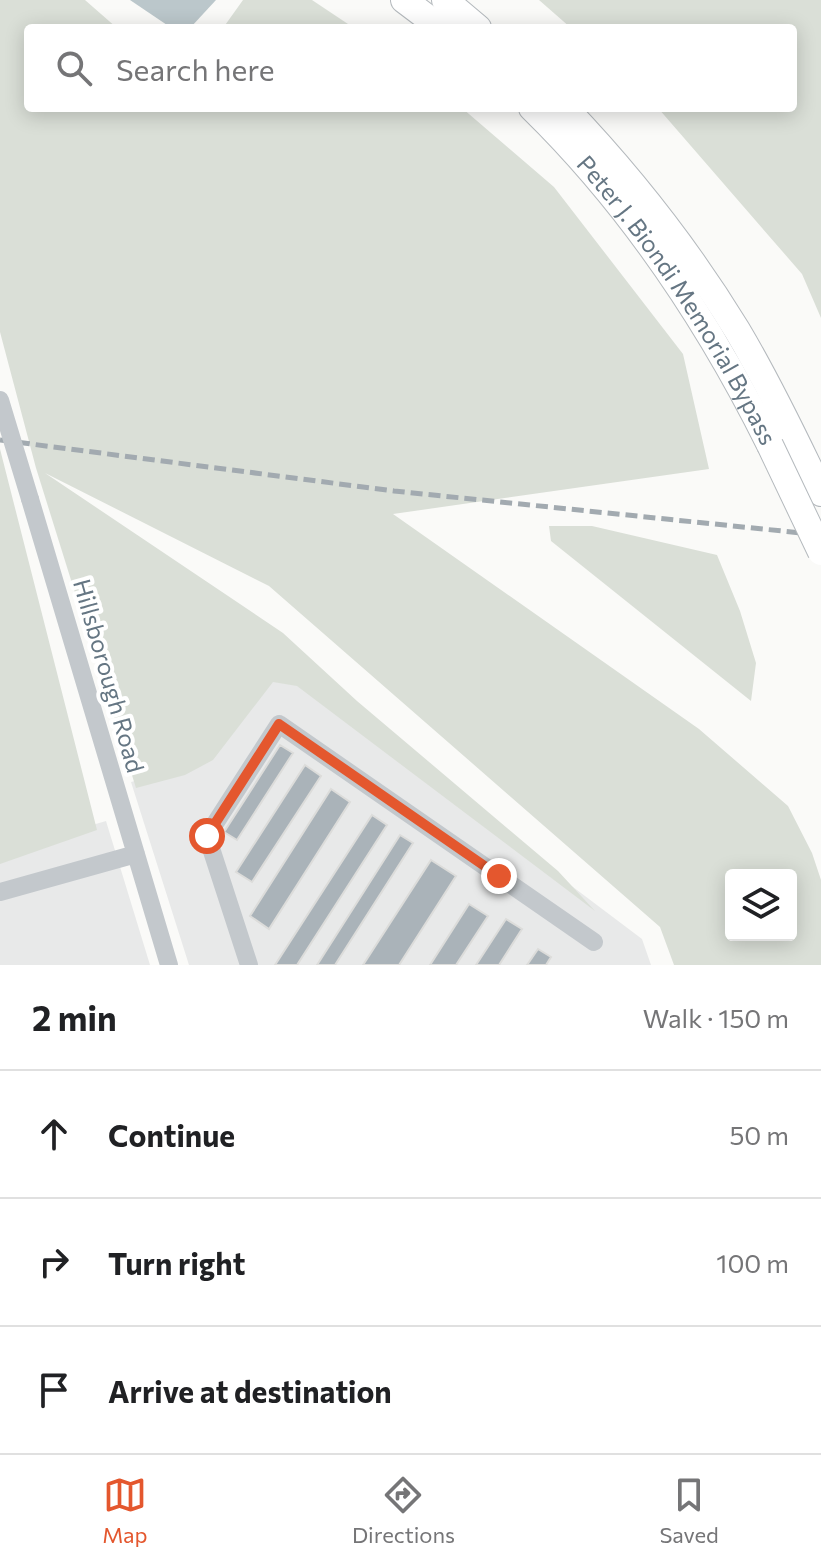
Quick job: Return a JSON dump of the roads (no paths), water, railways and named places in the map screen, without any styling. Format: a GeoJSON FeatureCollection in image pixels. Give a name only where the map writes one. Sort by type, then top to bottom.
{"type":"FeatureCollection","features":[{"type":"Feature","properties":{"kind":"highway"},"geometry":{"type":"LineString","coordinates":[[404,0],[436,24]]}},
{"type":"Feature","properties":{"kind":"highway"},"geometry":{"type":"LineString","coordinates":[[445,0],[473,24]]}},
{"type":"Feature","properties":{"kind":"highway","name":"Peter J. Biondi Memorial Bypass"},"geometry":{"type":"LineString","coordinates":[[536,112],[578,155],[623,209],[734,372],[821,552]]}},
{"type":"Feature","properties":{"kind":"highway","name":"Peter J. Biondi Memorial Bypass"},"geometry":{"type":"LineString","coordinates":[[569,112],[653,209],[692,263],[736,330],[821,493]]}},
{"type":"Feature","properties":{"kind":"street","name":"Hillsborough Road"},"geometry":{"type":"LineString","coordinates":[[0,400],[169,965]]}},
{"type":"Feature","properties":{"kind":"street"},"geometry":{"type":"LineString","coordinates":[[249,965],[207,836],[279,724],[594,942]]}},
{"type":"Feature","properties":{"kind":"street"},"geometry":{"type":"LineString","coordinates":[[0,892],[136,854]]}},
{"type":"Feature","properties":{"kind":"railway"},"geometry":{"type":"LineString","coordinates":[[0,440],[394,491],[821,535]]}}]}
